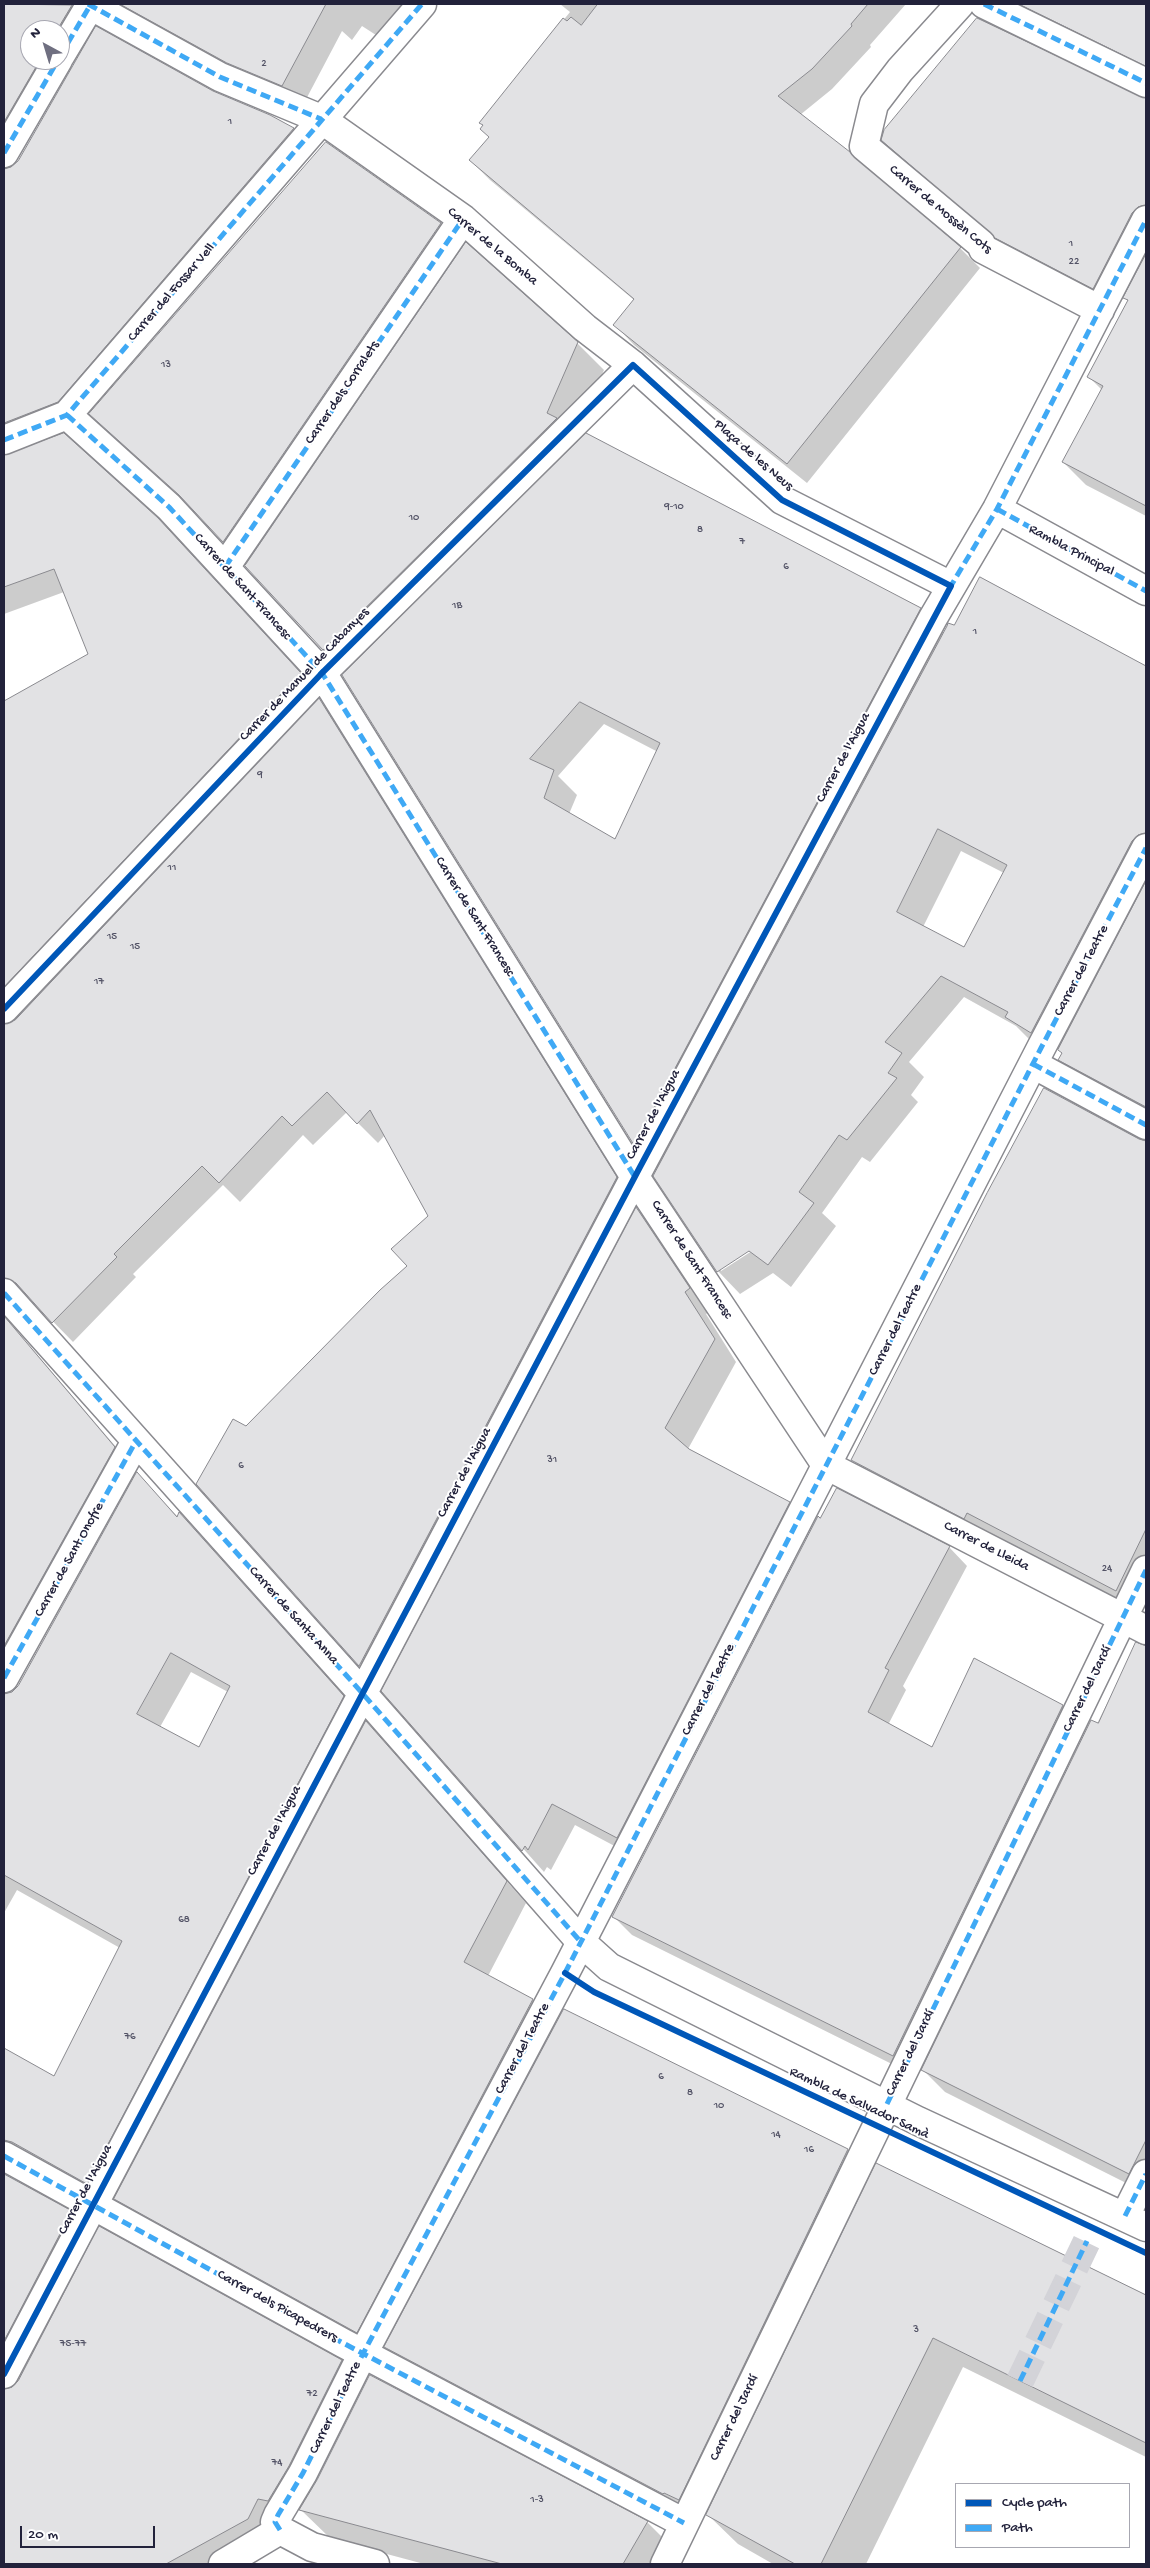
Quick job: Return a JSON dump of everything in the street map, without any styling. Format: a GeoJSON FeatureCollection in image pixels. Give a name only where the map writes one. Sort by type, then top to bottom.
{"type":"FeatureCollection","features":[{"type":"Feature","properties":{"kind":"street","name":"Carrer de la Bomba"},"geometry":{"type":"LineString","coordinates":[[89,4],[220,77],[321,119],[463,220],[585,328],[633,365]]}},
{"type":"Feature","properties":{"kind":"street"},"geometry":{"type":"LineString","coordinates":[[70,38],[89,4]]}},
{"type":"Feature","properties":{"kind":"street","name":"Carrer del Fossar Vell"},"geometry":{"type":"LineString","coordinates":[[4,440],[67,415],[422,4]]}},
{"type":"Feature","properties":{"kind":"street","name":"Carrer de Mossèn Cots"},"geometry":{"type":"LineString","coordinates":[[960,4],[900,70],[874,104],[864,146],[981,244],[983,249],[1100,310]]}},
{"type":"Feature","properties":{"kind":"street"},"geometry":{"type":"LineString","coordinates":[[984,4],[1146,84]]}},
{"type":"Feature","properties":{"kind":"street"},"geometry":{"type":"LineString","coordinates":[[4,153],[52,70]]}},
{"type":"Feature","properties":{"kind":"street","name":"Carrer dels Corralets"},"geometry":{"type":"LineString","coordinates":[[224,567],[463,220]]}},
{"type":"Feature","properties":{"kind":"street"},"geometry":{"type":"LineString","coordinates":[[951,586],[997,509],[1146,220]]}},
{"type":"Feature","properties":{"kind":"street","name":"Plaça de les Neus"},"geometry":{"type":"LineString","coordinates":[[633,365],[782,500],[951,586]]}},
{"type":"Feature","properties":{"kind":"street","name":"Carrer de Manuel de Cabanyes"},"geometry":{"type":"LineString","coordinates":[[4,1009],[322,673],[633,365]]}},
{"type":"Feature","properties":{"kind":"street","name":"Carrer de Sant Francesc"},"geometry":{"type":"LineString","coordinates":[[67,415],[169,508],[322,673],[636,1177],[826,1465]]}},
{"type":"Feature","properties":{"kind":"street","name":"Rambla Principal"},"geometry":{"type":"LineString","coordinates":[[997,509],[1146,591]]}},
{"type":"Feature","properties":{"kind":"street","name":"Carrer de l'Aigua"},"geometry":{"type":"LineString","coordinates":[[4,2374],[636,1177],[951,586]]}},
{"type":"Feature","properties":{"kind":"street","name":"Carrer del Teatre"},"geometry":{"type":"LineString","coordinates":[[280,2530],[275,2522],[278,2515],[303,2473],[363,2354],[580,1941],[1146,848]]}},
{"type":"Feature","properties":{"kind":"street"},"geometry":{"type":"LineString","coordinates":[[1033,1064],[1146,1125]]}},
{"type":"Feature","properties":{"kind":"street","name":"Carrer de Santa Anna"},"geometry":{"type":"LineString","coordinates":[[4,1293],[363,1694],[580,1941]]}},
{"type":"Feature","properties":{"kind":"street","name":"Carrer de Sant Onofre"},"geometry":{"type":"LineString","coordinates":[[4,1678],[136,1442]]}},
{"type":"Feature","properties":{"kind":"street","name":"Carrer de Lleida"},"geometry":{"type":"LineString","coordinates":[[826,1465],[1135,1624]]}},
{"type":"Feature","properties":{"kind":"street","name":"Carrer del Jardí"},"geometry":{"type":"LineString","coordinates":[[665,2564],[887,2104],[1135,1624],[1146,1570]]}},
{"type":"Feature","properties":{"kind":"street","name":"Rambla de Salvador Samà"},"geometry":{"type":"LineString","coordinates":[[580,1941],[609,1967],[918,2121],[1136,2222]]}},
{"type":"Feature","properties":{"kind":"street","name":"Carrer dels Picapedrers"},"geometry":{"type":"LineString","coordinates":[[4,2156],[363,2354],[684,2523]]}},
{"type":"Feature","properties":{"kind":"street"},"geometry":{"type":"LineString","coordinates":[[1136,2222],[1146,2174]]}},
{"type":"Feature","properties":{"kind":"street"},"geometry":{"type":"LineString","coordinates":[[223,2564],[280,2530],[312,2547],[375,2564]]}},
{"type":"Feature","properties":{"kind":"building"},"geometry":{"type":"Polygon","coordinates":[[[4,4],[72,5],[63,20],[20,20],[20,70],[34,70],[4,122],[4,4]]]}},
{"type":"Feature","properties":{"kind":"building"},"geometry":{"type":"Polygon","coordinates":[[[120,4],[326,4],[282,86],[227,63],[120,4]]]}},
{"type":"Feature","properties":{"kind":"building"},"geometry":{"type":"Polygon","coordinates":[[[598,4],[868,4],[851,24],[852,26],[812,69],[778,96],[850,152],[961,247],[787,464],[613,325],[634,299],[469,160],[489,137],[480,129],[483,125],[479,123],[563,18],[567,21],[571,17],[581,25],[598,4]]]}},
{"type":"Feature","properties":{"kind":"building"},"geometry":{"type":"Polygon","coordinates":[[[1019,4],[1146,4],[1146,66],[1019,4]]]}},
{"type":"Feature","properties":{"kind":"building"},"geometry":{"type":"Polygon","coordinates":[[[977,18],[1146,98],[1146,205],[1138,207],[1132,213],[1093,289],[995,238],[881,140],[884,130],[977,18]]]}},
{"type":"Feature","properties":{"kind":"building"},"geometry":{"type":"Polygon","coordinates":[[[96,26],[213,91],[270,115],[294,128],[58,402],[4,423],[4,169],[11,167],[18,161],[96,26]]]}},
{"type":"Feature","properties":{"kind":"building"},"geometry":{"type":"Polygon","coordinates":[[[326,142],[441,223],[223,542],[179,495],[89,414],[326,142]]]}},
{"type":"Feature","properties":{"kind":"building"},"geometry":{"type":"Polygon","coordinates":[[[466,242],[578,342],[547,413],[557,418],[323,650],[245,566],[466,242]]]}},
{"type":"Feature","properties":{"kind":"building"},"geometry":{"type":"Polygon","coordinates":[[[1146,254],[1146,506],[1062,462],[1103,386],[1087,377],[1128,300],[1123,298],[1146,254]]]}},
{"type":"Feature","properties":{"kind":"building"},"geometry":{"type":"Polygon","coordinates":[[[64,433],[158,518],[301,673],[4,987],[4,701],[88,654],[54,569],[4,587],[4,455],[64,433]]]}},
{"type":"Feature","properties":{"kind":"building"},"geometry":{"type":"Polygon","coordinates":[[[586,433],[921,608],[634,1145],[342,675],[586,433]],[[580,702],[530,759],[554,770],[544,798],[615,839],[660,743],[580,702]]]}},
{"type":"Feature","properties":{"kind":"building"},"geometry":{"type":"Polygon","coordinates":[[[980,577],[1146,666],[1146,833],[1138,835],[1132,841],[1031,1033],[1005,1017],[1008,1012],[941,976],[885,1042],[902,1053],[888,1073],[897,1078],[847,1140],[839,1135],[799,1192],[814,1203],[768,1265],[749,1251],[717,1272],[653,1176],[948,623],[954,625],[980,577]],[[938,829],[897,912],[964,947],[1007,865],[938,829]]]}},
{"type":"Feature","properties":{"kind":"building"},"geometry":{"type":"Polygon","coordinates":[[[319,698],[617,1177],[359,1666],[196,1484],[233,1419],[246,1426],[380,1290],[407,1266],[391,1249],[428,1216],[370,1110],[357,1124],[327,1092],[292,1126],[282,1116],[219,1183],[202,1166],[114,1254],[117,1257],[52,1323],[16,1283],[4,1278],[4,1024],[15,1020],[319,698]]]}},
{"type":"Feature","properties":{"kind":"building"},"geometry":{"type":"Polygon","coordinates":[[[1146,881],[1146,1107],[1058,1060],[1062,1053],[1058,1050],[1146,881]]]}},
{"type":"Feature","properties":{"kind":"building"},"geometry":{"type":"Polygon","coordinates":[[[1044,1088],[1146,1141],[1146,1529],[1116,1591],[967,1513],[964,1519],[851,1460],[987,1193],[1044,1088]]]}},
{"type":"Feature","properties":{"kind":"building"},"geometry":{"type":"Polygon","coordinates":[[[636,1207],[690,1288],[685,1292],[715,1339],[665,1428],[689,1449],[790,1502],[617,1838],[552,1804],[528,1850],[525,1846],[522,1851],[381,1691],[636,1207]]]}},
{"type":"Feature","properties":{"kind":"building"},"geometry":{"type":"Polygon","coordinates":[[[4,1316],[115,1447],[4,1646],[4,1316]]]}},
{"type":"Feature","properties":{"kind":"building"},"geometry":{"type":"Polygon","coordinates":[[[137,1472],[177,1517],[179,1512],[344,1696],[87,2184],[12,2142],[4,2140],[4,2048],[54,2076],[122,1941],[4,1875],[4,1694],[12,1692],[18,1686],[137,1472]],[[171,1653],[137,1714],[199,1747],[230,1686],[171,1653]]]}},
{"type":"Feature","properties":{"kind":"building"},"geometry":{"type":"Polygon","coordinates":[[[837,1488],[950,1546],[885,1668],[889,1670],[868,1712],[932,1747],[974,1658],[1063,1705],[893,2056],[612,1917],[818,1516],[820,1518],[837,1488]]]}},
{"type":"Feature","properties":{"kind":"building"},"geometry":{"type":"Polygon","coordinates":[[[1136,1642],[1146,1646],[1146,2140],[1129,2174],[921,2070],[1091,1720],[1098,1723],[1136,1642]]]}},
{"type":"Feature","properties":{"kind":"building"},"geometry":{"type":"Polygon","coordinates":[[[366,1721],[507,1881],[464,1962],[533,1999],[357,2333],[114,2199],[366,1721]]]}},
{"type":"Feature","properties":{"kind":"building"},"geometry":{"type":"Polygon","coordinates":[[[564,2009],[848,2149],[679,2500],[663,2494],[384,2347],[564,2009]]]}},
{"type":"Feature","properties":{"kind":"building"},"geometry":{"type":"Polygon","coordinates":[[[876,2163],[1146,2295],[1146,2443],[933,2338],[821,2564],[795,2564],[706,2515],[876,2163]]]}},
{"type":"Feature","properties":{"kind":"building"},"geometry":{"type":"Polygon","coordinates":[[[4,2174],[72,2211],[4,2341],[4,2174]]]}},
{"type":"Feature","properties":{"kind":"building"},"geometry":{"type":"Polygon","coordinates":[[[99,2226],[342,2360],[289,2466],[268,2501],[258,2499],[248,2519],[166,2564],[4,2564],[4,2389],[12,2387],[18,2381],[99,2226]]]}},
{"type":"Feature","properties":{"kind":"building"},"geometry":{"type":"Polygon","coordinates":[[[370,2375],[648,2521],[623,2564],[502,2564],[299,2510],[317,2480],[370,2375]]]}},
{"type":"Feature","properties":{"kind":"tunnel"},"geometry":{"type":"LineString","coordinates":[[1020,2381],[1087,2241]]}},
{"type":"Feature","properties":{"kind":"marked path"},"geometry":{"type":"LineString","coordinates":[[88,4],[220,77],[321,119]]}},
{"type":"Feature","properties":{"kind":"marked path"},"geometry":{"type":"LineString","coordinates":[[70,39],[91,4]]}},
{"type":"Feature","properties":{"kind":"marked path"},"geometry":{"type":"LineString","coordinates":[[4,440],[67,415],[422,4]]}},
{"type":"Feature","properties":{"kind":"marked path"},"geometry":{"type":"LineString","coordinates":[[984,4],[1146,83]]}},
{"type":"Feature","properties":{"kind":"marked path"},"geometry":{"type":"LineString","coordinates":[[4,153],[52,70]]}},
{"type":"Feature","properties":{"kind":"marked path"},"geometry":{"type":"LineString","coordinates":[[225,567],[463,219]]}},
{"type":"Feature","properties":{"kind":"marked path"},"geometry":{"type":"LineString","coordinates":[[949,589],[997,509],[1146,220]]}},
{"type":"Feature","properties":{"kind":"marked path"},"geometry":{"type":"LineString","coordinates":[[67,415],[169,507],[322,673],[635,1177]]}},
{"type":"Feature","properties":{"kind":"marked path"},"geometry":{"type":"LineString","coordinates":[[997,509],[1146,591]]}},
{"type":"Feature","properties":{"kind":"marked path"},"geometry":{"type":"LineString","coordinates":[[280,2530],[275,2522],[278,2515],[303,2473],[356,2367],[565,1973],[1041,1048],[1146,848]]}},
{"type":"Feature","properties":{"kind":"marked path"},"geometry":{"type":"LineString","coordinates":[[1033,1064],[1146,1125]]}},
{"type":"Feature","properties":{"kind":"marked path"},"geometry":{"type":"LineString","coordinates":[[4,1293],[363,1694],[580,1941]]}},
{"type":"Feature","properties":{"kind":"marked path"},"geometry":{"type":"LineString","coordinates":[[4,1678],[136,1441]]}},
{"type":"Feature","properties":{"kind":"marked path"},"geometry":{"type":"LineString","coordinates":[[887,2104],[1146,1570]]}},
{"type":"Feature","properties":{"kind":"marked path"},"geometry":{"type":"LineString","coordinates":[[4,2156],[343,2343],[684,2523]]}},
{"type":"Feature","properties":{"kind":"marked path"},"geometry":{"type":"LineString","coordinates":[[1125,2216],[1146,2174]]}},
{"type":"Feature","properties":{"kind":"marked path"},"geometry":{"type":"LineString","coordinates":[[1020,2381],[1087,2241]]}},
{"type":"Feature","properties":{"kind":"cycle path"},"geometry":{"type":"LineString","coordinates":[[4,1009],[322,673],[633,365],[782,500],[951,586],[640,1167],[4,2374]]}},
{"type":"Feature","properties":{"kind":"cycle path"},"geometry":{"type":"LineString","coordinates":[[565,1973],[594,1992],[1146,2253]]}}]}
